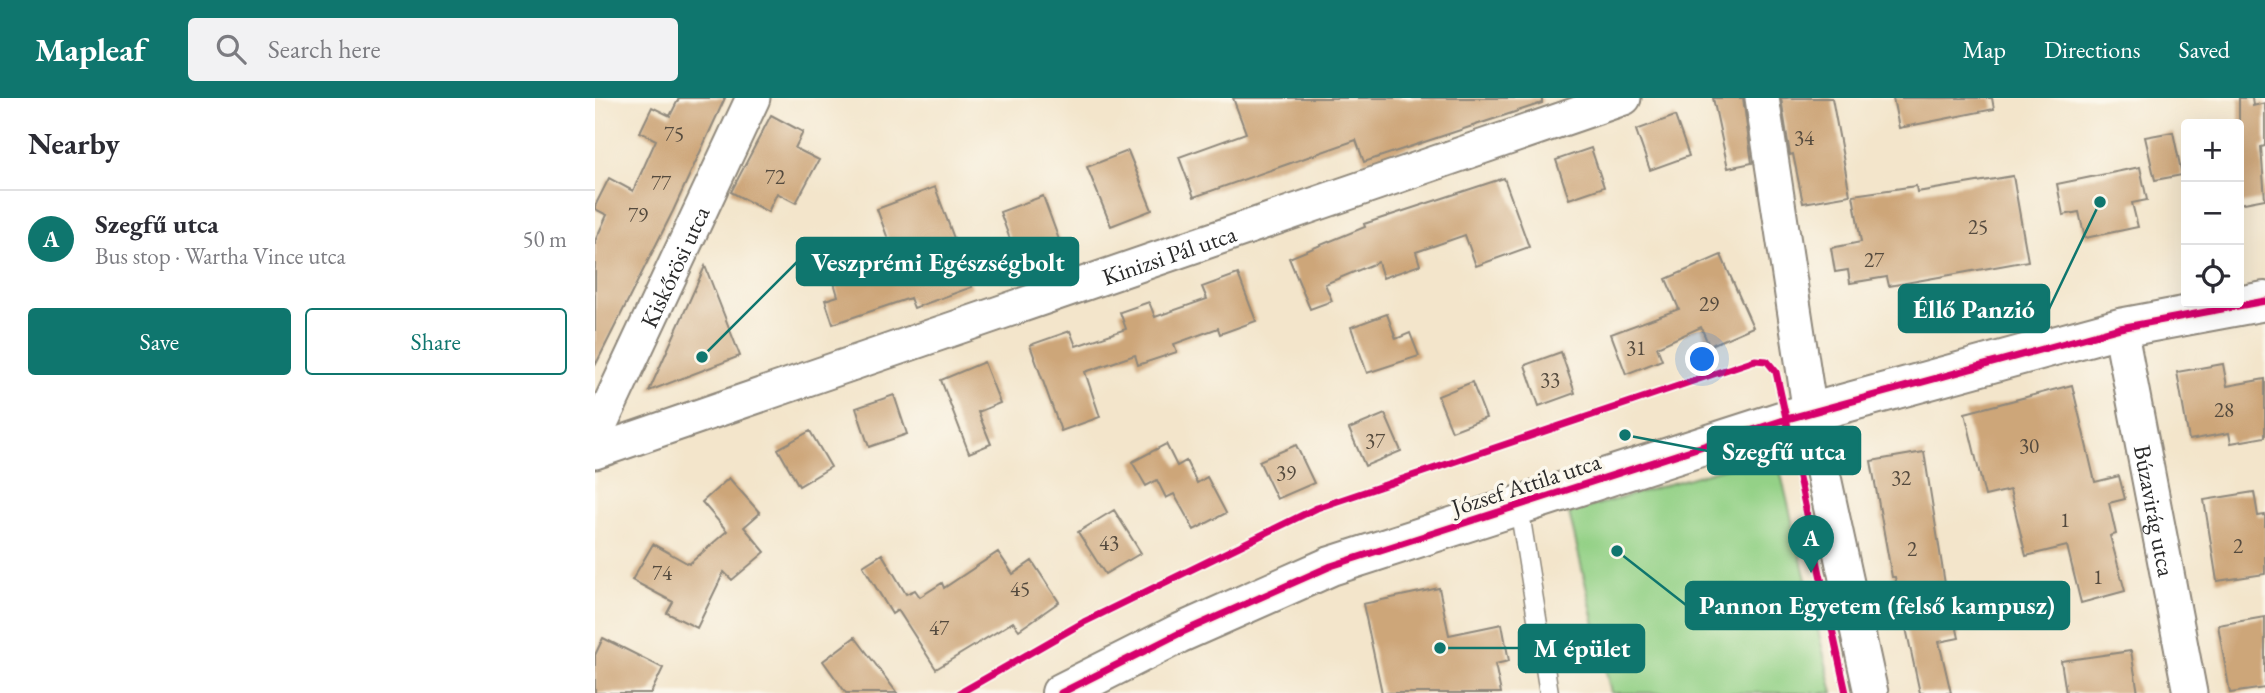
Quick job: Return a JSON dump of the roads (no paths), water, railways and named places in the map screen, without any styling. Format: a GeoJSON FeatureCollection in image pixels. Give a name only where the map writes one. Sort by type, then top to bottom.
{"type":"FeatureCollection","features":[{"type":"Feature","properties":{"kind":"street","name":"Kiskőrösi utca"},"geometry":{"type":"LineString","coordinates":[[595,436],[753,98]]}},
{"type":"Feature","properties":{"kind":"street","name":"Kinizsi Pál utca"},"geometry":{"type":"LineString","coordinates":[[595,452],[1624,98]]}},
{"type":"Feature","properties":{"kind":"street"},"geometry":{"type":"LineString","coordinates":[[1762,98],[1810,413],[1871,693]]}},
{"type":"Feature","properties":{"kind":"street","name":"József Attila utca"},"geometry":{"type":"LineString","coordinates":[[1061,693],[1190,629],[1331,566],[1810,413],[2120,328],[2265,300]]}},
{"type":"Feature","properties":{"kind":"street","name":"Búzavirág utca"},"geometry":{"type":"LineString","coordinates":[[2120,328],[2190,693]]}},
{"type":"Feature","properties":{"kind":"lane"},"geometry":{"type":"LineString","coordinates":[[1519,507],[1549,693]]}},
{"type":"Feature","properties":{"kind":"place","name":"Éllő Panzió"},"geometry":{"type":"Point","coordinates":[2100,202]}},
{"type":"Feature","properties":{"kind":"place","name":"Veszprémi Egészségbolt"},"geometry":{"type":"Point","coordinates":[702,357]}},
{"type":"Feature","properties":{"kind":"place","name":"Szegfű utca"},"geometry":{"type":"Point","coordinates":[1625,435]}},
{"type":"Feature","properties":{"kind":"place","name":"Pannon Egyetem (felső kampusz)"},"geometry":{"type":"Point","coordinates":[1617,551]}},
{"type":"Feature","properties":{"kind":"place","name":"Szegfű utca"},"geometry":{"type":"Point","coordinates":[1811,573]}},
{"type":"Feature","properties":{"kind":"place","name":"M épület"},"geometry":{"type":"Point","coordinates":[1440,648]}}]}
